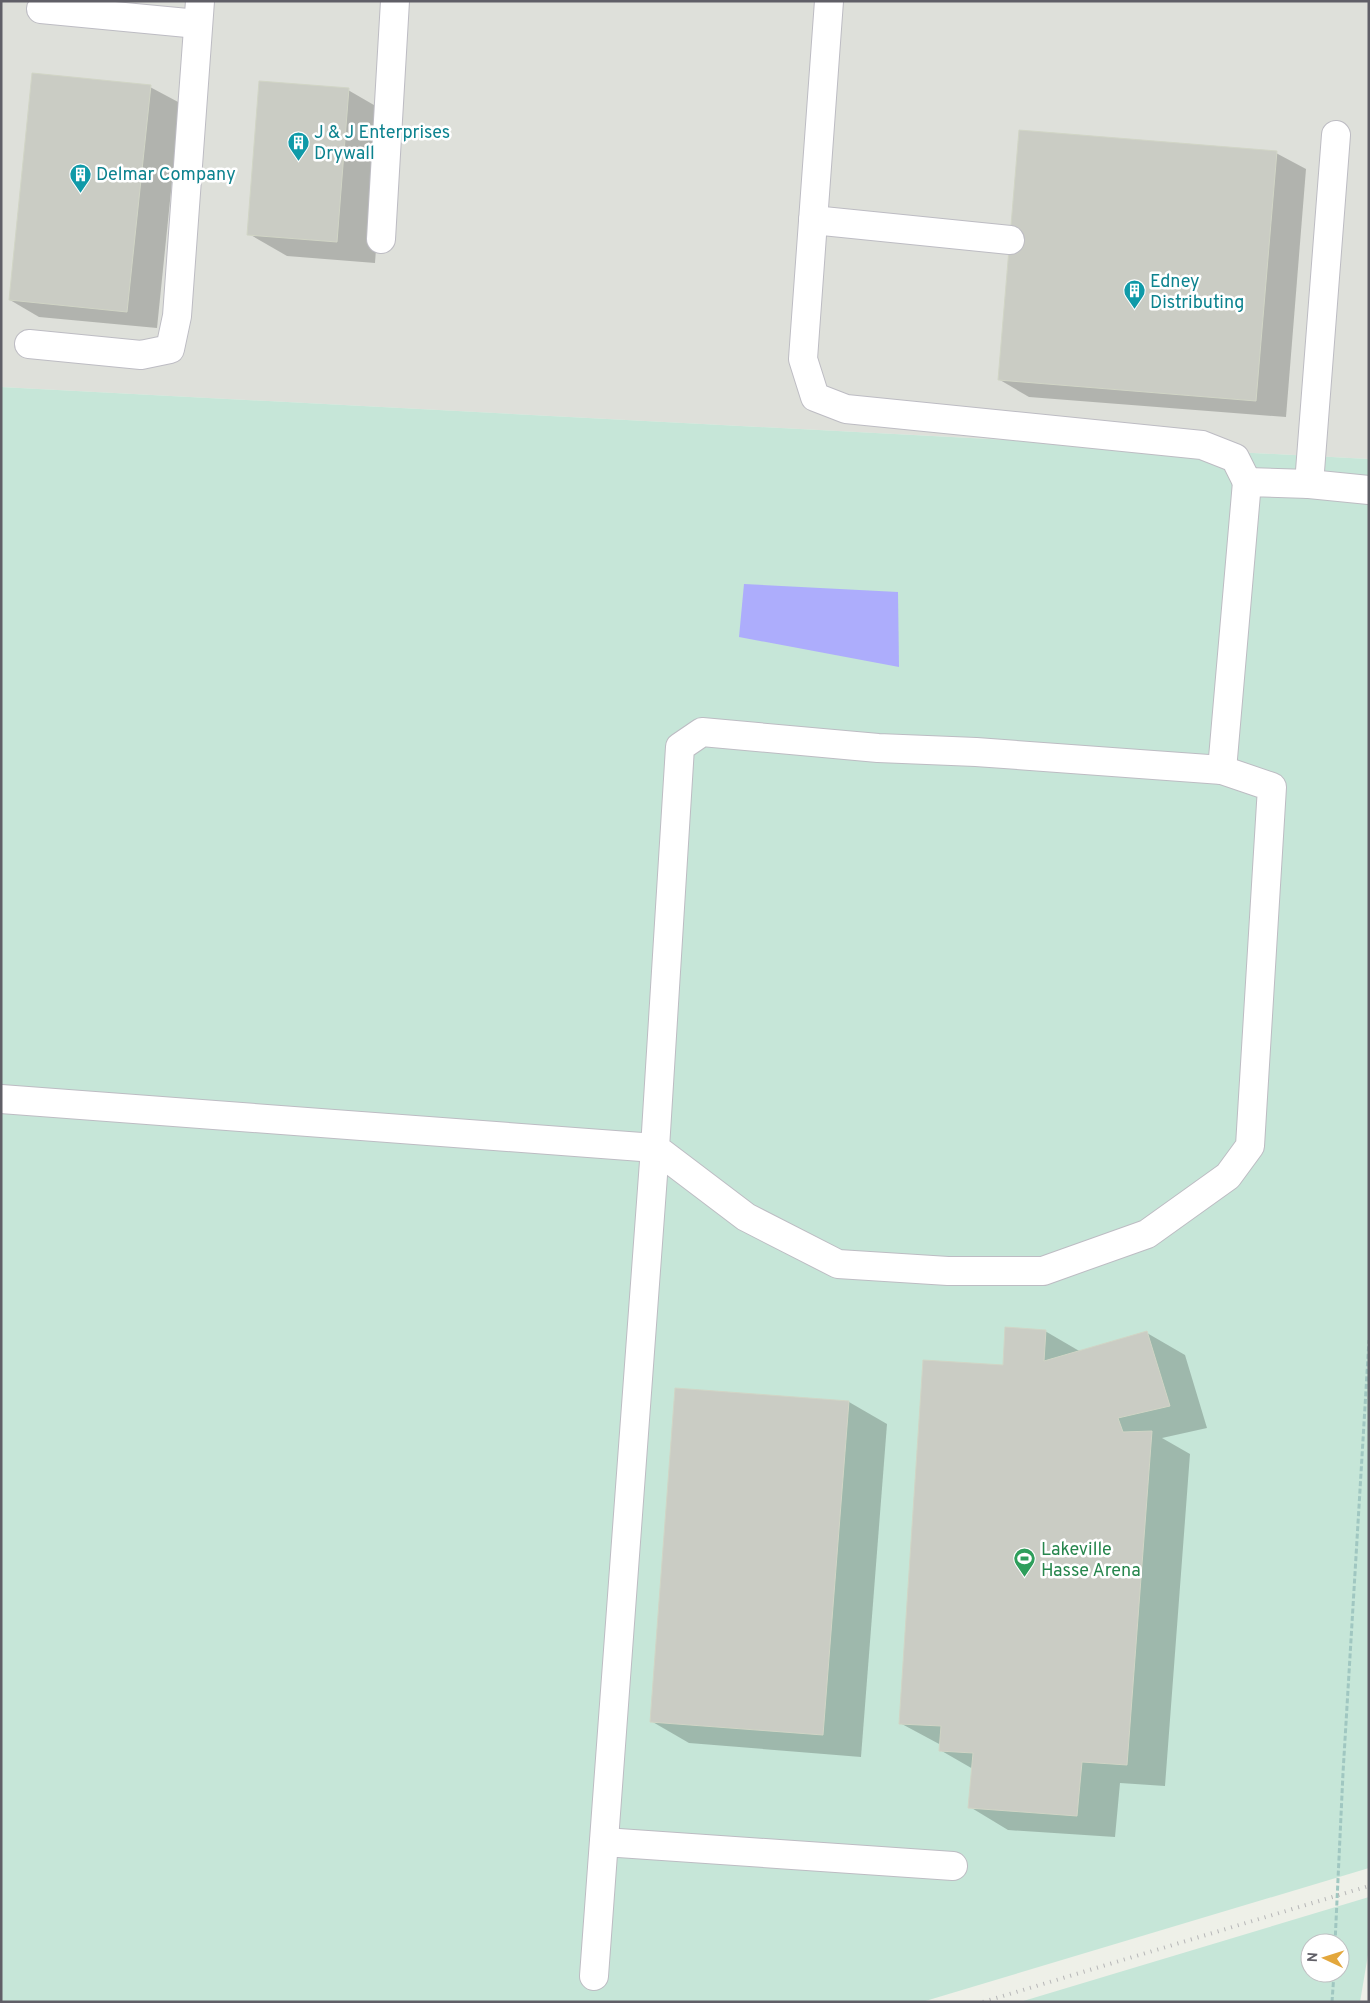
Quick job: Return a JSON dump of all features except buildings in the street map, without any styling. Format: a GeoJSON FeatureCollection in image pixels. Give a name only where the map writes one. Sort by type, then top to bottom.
{"type":"FeatureCollection","features":[{"type":"Feature","properties":{"kind":"lane"},"geometry":{"type":"LineString","coordinates":[[381,239],[395,1]]}},
{"type":"Feature","properties":{"kind":"lane"},"geometry":{"type":"LineString","coordinates":[[829,1],[803,359],[815,397],[846,409],[1202,445],[1235,458],[1248,482],[1222,770]]}},
{"type":"Feature","properties":{"kind":"lane"},"geometry":{"type":"LineString","coordinates":[[29,344],[141,355],[170,349],[177,316],[199,12],[41,9]]}},
{"type":"Feature","properties":{"kind":"lane"},"geometry":{"type":"LineString","coordinates":[[1309,484],[1336,135]]}},
{"type":"Feature","properties":{"kind":"lane"},"geometry":{"type":"LineString","coordinates":[[813,220],[1010,240]]}},
{"type":"Feature","properties":{"kind":"lane"},"geometry":{"type":"LineString","coordinates":[[1248,482],[1309,484],[1369,490]]}},
{"type":"Feature","properties":{"kind":"lane"},"geometry":{"type":"LineString","coordinates":[[1,1099],[655,1148],[746,1217],[838,1264],[948,1270],[1043,1271],[1147,1234],[1228,1176],[1250,1146],[1272,787],[1222,770],[976,752],[878,748],[702,732],[680,747],[655,1148],[594,1976]]}},
{"type":"Feature","properties":{"kind":"lane"},"geometry":{"type":"LineString","coordinates":[[604,1842],[953,1866]]}},
{"type":"Feature","properties":{"kind":"path"},"geometry":{"type":"LineString","coordinates":[[1335,1933],[1343,1773],[1369,1340]]}},
{"type":"Feature","properties":{"kind":"path"},"geometry":{"type":"LineString","coordinates":[[1332,2002],[1333,1983]]}},
{"type":"Feature","properties":{"kind":"shaded area"},"geometry":{"type":"Polygon","coordinates":[[[1,1],[1369,1],[1369,459],[1,387],[1,1]]]}},
{"type":"Feature","properties":{"kind":"green space"},"geometry":{"type":"Polygon","coordinates":[[[1,387],[1369,459],[1369,1868],[922,2002],[1,2002],[1,387]]]}},
{"type":"Feature","properties":{"kind":"green space"},"geometry":{"type":"Polygon","coordinates":[[[1369,1897],[1369,1949],[1360,2002],[1020,2002],[1369,1897]]]}},
{"type":"Feature","properties":{"kind":"water"},"geometry":{"type":"Polygon","coordinates":[[[744,584],[898,592],[899,667],[739,637],[744,584]]]}},
{"type":"Feature","properties":{"kind":"railway"},"geometry":{"type":"LineString","coordinates":[[983,2002],[1369,1886]]}},
{"type":"Feature","properties":{"kind":"place","name":"J & J Enterprises Drywall"},"geometry":{"type":"Point","coordinates":[298,161]}},
{"type":"Feature","properties":{"kind":"place","name":"Delmar Company"},"geometry":{"type":"Point","coordinates":[80,193]}},
{"type":"Feature","properties":{"kind":"place","name":"Edney Distributing"},"geometry":{"type":"Point","coordinates":[1134,310]}},
{"type":"Feature","properties":{"kind":"place","name":"Lakeville Hasse Arena"},"geometry":{"type":"Point","coordinates":[1025,1578]}}]}
